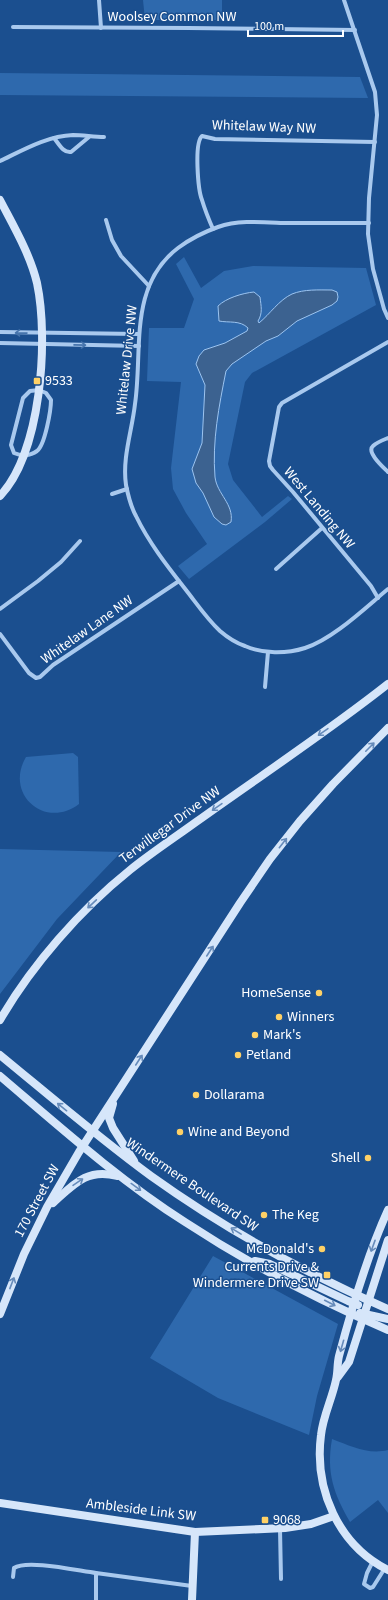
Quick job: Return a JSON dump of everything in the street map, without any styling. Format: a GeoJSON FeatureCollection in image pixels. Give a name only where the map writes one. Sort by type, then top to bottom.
{"type":"FeatureCollection","features":[{"type":"Feature","properties":{"kind":"main road"},"geometry":{"type":"LineString","coordinates":[[0,200],[25,249],[34,272],[40,305],[42,333],[39,390],[35,415],[24,455],[14,478],[0,496]]}},
{"type":"Feature","properties":{"kind":"main road","name":"Terwillegar Drive NW"},"geometry":{"type":"LineString","coordinates":[[0,1020],[14,998],[48,952],[88,908],[129,871],[388,684]]}},
{"type":"Feature","properties":{"kind":"main road"},"geometry":{"type":"LineString","coordinates":[[92,1131],[270,859],[300,821],[388,728]]}},
{"type":"Feature","properties":{"kind":"main road"},"geometry":{"type":"LineString","coordinates":[[0,1007],[14,998]]}},
{"type":"Feature","properties":{"kind":"main road","name":"Windermere Boulevard SW"},"geometry":{"type":"LineString","coordinates":[[0,1056],[92,1131],[196,1207],[258,1245],[356,1300]]}},
{"type":"Feature","properties":{"kind":"main road"},"geometry":{"type":"LineString","coordinates":[[0,1076],[83,1147],[185,1222],[246,1259],[352,1314],[388,1319]]}},
{"type":"Feature","properties":{"kind":"main road"},"geometry":{"type":"LineString","coordinates":[[114,1097],[110,1118],[112,1128],[137,1165]]}},
{"type":"Feature","properties":{"kind":"main road","name":"170 Street SW"},"geometry":{"type":"LineString","coordinates":[[0,1314],[24,1254],[47,1207],[92,1131]]}},
{"type":"Feature","properties":{"kind":"main road"},"geometry":{"type":"LineString","coordinates":[[47,1207],[75,1184],[91,1175],[107,1173],[122,1177]]}},
{"type":"Feature","properties":{"kind":"main road"},"geometry":{"type":"LineString","coordinates":[[387,1569],[374,1561],[355,1544],[334,1516],[326,1498],[321,1477],[320,1456],[322,1428],[336,1380],[339,1358],[371,1252],[388,1210]]}},
{"type":"Feature","properties":{"kind":"main road"},"geometry":{"type":"LineString","coordinates":[[336,1380],[348,1362],[388,1240]]}},
{"type":"Feature","properties":{"kind":"main road"},"geometry":{"type":"LineString","coordinates":[[246,1259],[270,1264],[356,1300],[359,1305],[366,1303],[368,1300]]}},
{"type":"Feature","properties":{"kind":"main road"},"geometry":{"type":"LineString","coordinates":[[368,1300],[388,1309]]}},
{"type":"Feature","properties":{"kind":"main road"},"geometry":{"type":"LineString","coordinates":[[363,1316],[388,1330]]}},
{"type":"Feature","properties":{"kind":"main road","name":"Ambleside Link SW"},"geometry":{"type":"LineString","coordinates":[[0,1503],[195,1532],[280,1528],[311,1524],[334,1516]]}},
{"type":"Feature","properties":{"kind":"main road"},"geometry":{"type":"LineString","coordinates":[[192,1600],[195,1532]]}},
{"type":"Feature","properties":{"kind":"street"},"geometry":{"type":"LineString","coordinates":[[99,0],[101,28]]}},
{"type":"Feature","properties":{"kind":"street"},"geometry":{"type":"LineString","coordinates":[[344,0],[375,92],[377,115],[369,198],[370,249],[373,269],[388,318]]}},
{"type":"Feature","properties":{"kind":"street","name":"Woolsey Common NW"},"geometry":{"type":"LineString","coordinates":[[13,27],[355,30]]}},
{"type":"Feature","properties":{"kind":"street"},"geometry":{"type":"LineString","coordinates":[[0,161],[32,145],[54,138],[72,135],[104,137]]}},
{"type":"Feature","properties":{"kind":"street"},"geometry":{"type":"LineString","coordinates":[[54,138],[67,152],[71,152],[89,136]]}},
{"type":"Feature","properties":{"kind":"street","name":"Whitelaw Way NW"},"geometry":{"type":"LineString","coordinates":[[213,229],[201,199],[198,182],[198,142],[202,136],[215,139],[375,142]]}},
{"type":"Feature","properties":{"kind":"street"},"geometry":{"type":"LineString","coordinates":[[106,220],[112,240],[121,256],[149,286]]}},
{"type":"Feature","properties":{"kind":"street","name":"Whitelaw Drive NW"},"geometry":{"type":"LineString","coordinates":[[369,224],[240,222],[213,229],[198,236],[178,248],[169,256],[149,286],[141,314],[138,334],[138,373],[135,404],[125,466],[127,489],[135,515],[146,536],[206,616],[228,637],[244,646],[268,652],[284,652],[305,648],[326,637],[388,589]]}},
{"type":"Feature","properties":{"kind":"street"},"geometry":{"type":"LineString","coordinates":[[0,332],[138,334]]}},
{"type":"Feature","properties":{"kind":"street","name":"West Landing NW"},"geometry":{"type":"LineString","coordinates":[[378,598],[371,586],[270,466],[269,460],[279,407],[282,403],[294,394],[388,342]]}},
{"type":"Feature","properties":{"kind":"street"},"geometry":{"type":"LineString","coordinates":[[0,343],[138,346]]}},
{"type":"Feature","properties":{"kind":"street"},"geometry":{"type":"LineString","coordinates":[[39,390],[46,393],[51,400],[47,422],[41,445],[38,450],[24,455],[14,453],[11,445],[23,398],[30,391],[39,390]]}},
{"type":"Feature","properties":{"kind":"street"},"geometry":{"type":"LineString","coordinates":[[388,438],[372,446],[371,450],[372,454],[388,472]]}},
{"type":"Feature","properties":{"kind":"street"},"geometry":{"type":"LineString","coordinates":[[112,494],[127,489]]}},
{"type":"Feature","properties":{"kind":"street"},"geometry":{"type":"LineString","coordinates":[[276,569],[322,528]]}},
{"type":"Feature","properties":{"kind":"street"},"geometry":{"type":"LineString","coordinates":[[0,609],[61,562],[80,541]]}},
{"type":"Feature","properties":{"kind":"street","name":"Whitelaw Lane NW"},"geometry":{"type":"LineString","coordinates":[[0,634],[29,674],[36,678],[40,677],[54,665],[179,581]]}},
{"type":"Feature","properties":{"kind":"street"},"geometry":{"type":"LineString","coordinates":[[265,687],[268,652]]}},
{"type":"Feature","properties":{"kind":"street"},"geometry":{"type":"LineString","coordinates":[[280,1528],[281,1579]]}},
{"type":"Feature","properties":{"kind":"street"},"geometry":{"type":"LineString","coordinates":[[374,1561],[367,1573],[364,1582],[365,1586],[370,1588],[373,1587],[387,1569]]}},
{"type":"Feature","properties":{"kind":"street"},"geometry":{"type":"LineString","coordinates":[[12,1577],[14,1568],[18,1565],[30,1564],[192,1586]]}},
{"type":"Feature","properties":{"kind":"street"},"geometry":{"type":"LineString","coordinates":[[96,1573],[96,1600]]}},
{"type":"Feature","properties":{"kind":"shaded area"},"geometry":{"type":"Polygon","coordinates":[[[143,0],[222,0],[222,20],[145,20],[143,0]]]}},
{"type":"Feature","properties":{"kind":"shaded area"},"geometry":{"type":"Polygon","coordinates":[[[0,73],[360,77],[368,98],[0,95],[0,73]]]}},
{"type":"Feature","properties":{"kind":"shaded area"},"geometry":{"type":"Polygon","coordinates":[[[184,257],[201,288],[224,271],[253,266],[366,268],[376,305],[252,373],[245,382],[228,464],[233,480],[262,517],[288,496],[292,499],[265,522],[189,579],[178,566],[207,544],[186,513],[173,489],[171,468],[181,382],[147,381],[149,328],[184,328],[194,299],[176,264],[184,257]]]}},
{"type":"Feature","properties":{"kind":"shaded area"},"geometry":{"type":"Polygon","coordinates":[[[317,290],[332,290],[337,292],[338,297],[337,301],[332,305],[297,321],[278,336],[266,341],[232,364],[226,371],[214,450],[216,483],[228,504],[231,516],[231,522],[226,525],[222,524],[214,517],[203,493],[196,483],[192,469],[202,443],[205,385],[196,364],[199,356],[204,350],[225,343],[247,331],[248,328],[245,325],[238,323],[219,321],[218,306],[235,296],[254,292],[260,297],[261,315],[258,321],[259,323],[279,303],[292,294],[317,290]]]}},
{"type":"Feature","properties":{"kind":"shaded area"},"geometry":{"type":"Polygon","coordinates":[[[73,753],[78,757],[79,804],[66,811],[53,813],[41,810],[32,804],[24,795],[20,784],[21,771],[26,757],[73,753]]]}},
{"type":"Feature","properties":{"kind":"shaded area"},"geometry":{"type":"Polygon","coordinates":[[[0,849],[121,852],[57,919],[0,994],[0,849]]]}},
{"type":"Feature","properties":{"kind":"shaded area"},"geometry":{"type":"Polygon","coordinates":[[[213,1256],[338,1324],[317,1396],[309,1435],[218,1398],[150,1358],[213,1256]]]}},
{"type":"Feature","properties":{"kind":"shaded area"},"geometry":{"type":"Polygon","coordinates":[[[332,1439],[367,1451],[388,1450],[388,1513],[378,1500],[350,1522],[333,1483],[330,1462],[332,1439]]]}},
{"type":"Feature","properties":{"kind":"place","name":"9533"},"geometry":{"type":"Point","coordinates":[37,381]}},
{"type":"Feature","properties":{"kind":"place","name":"HomeSense"},"geometry":{"type":"Point","coordinates":[319,993]}},
{"type":"Feature","properties":{"kind":"place","name":"Winners"},"geometry":{"type":"Point","coordinates":[279,1017]}},
{"type":"Feature","properties":{"kind":"place","name":"Mark's"},"geometry":{"type":"Point","coordinates":[255,1035]}},
{"type":"Feature","properties":{"kind":"place","name":"Petland"},"geometry":{"type":"Point","coordinates":[238,1055]}},
{"type":"Feature","properties":{"kind":"place","name":"Dollarama"},"geometry":{"type":"Point","coordinates":[196,1095]}},
{"type":"Feature","properties":{"kind":"place","name":"Wine and Beyond"},"geometry":{"type":"Point","coordinates":[180,1132]}},
{"type":"Feature","properties":{"kind":"place","name":"Shell"},"geometry":{"type":"Point","coordinates":[368,1158]}},
{"type":"Feature","properties":{"kind":"place","name":"The Keg"},"geometry":{"type":"Point","coordinates":[264,1215]}},
{"type":"Feature","properties":{"kind":"place","name":"McDonald's"},"geometry":{"type":"Point","coordinates":[322,1249]}},
{"type":"Feature","properties":{"kind":"place","name":"Currents Drive & Windermere Drive SW"},"geometry":{"type":"Point","coordinates":[327,1275]}},
{"type":"Feature","properties":{"kind":"place","name":"9068"},"geometry":{"type":"Point","coordinates":[265,1520]}}]}
